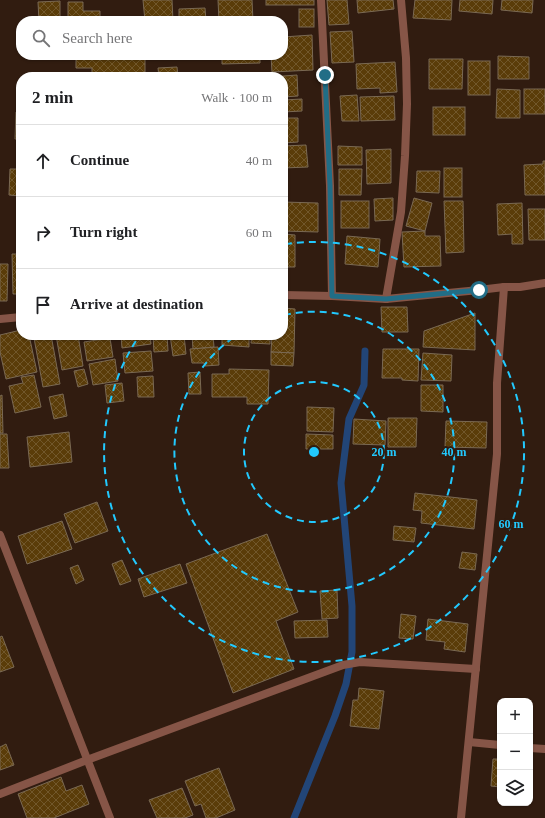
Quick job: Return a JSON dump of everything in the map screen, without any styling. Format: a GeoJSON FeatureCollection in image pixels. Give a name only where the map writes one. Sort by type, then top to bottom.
{"type":"FeatureCollection","features":[{"type":"Feature","properties":{"kind":"street"},"geometry":{"type":"LineString","coordinates":[[321,0],[330,186],[332,296]]}},
{"type":"Feature","properties":{"kind":"street"},"geometry":{"type":"LineString","coordinates":[[386,299],[401,212],[405,156],[407,104],[406,58],[401,0]]}},
{"type":"Feature","properties":{"kind":"street"},"geometry":{"type":"LineString","coordinates":[[288,295],[386,299],[545,283]]}},
{"type":"Feature","properties":{"kind":"street"},"geometry":{"type":"LineString","coordinates":[[461,818],[497,454],[497,383],[504,286]]}},
{"type":"Feature","properties":{"kind":"street"},"geometry":{"type":"LineString","coordinates":[[0,319],[16,317]]}},
{"type":"Feature","properties":{"kind":"street"},"geometry":{"type":"LineString","coordinates":[[0,535],[110,818]]}},
{"type":"Feature","properties":{"kind":"street"},"geometry":{"type":"LineString","coordinates":[[0,794],[343,665],[360,662],[476,669]]}},
{"type":"Feature","properties":{"kind":"street"},"geometry":{"type":"LineString","coordinates":[[469,742],[497,745]]}},
{"type":"Feature","properties":{"kind":"street"},"geometry":{"type":"LineString","coordinates":[[533,748],[545,749]]}},
{"type":"Feature","properties":{"kind":"building"},"geometry":{"type":"Polygon","coordinates":[[[143,0],[172,0],[173,16],[145,16],[143,0]]]}},
{"type":"Feature","properties":{"kind":"building"},"geometry":{"type":"Polygon","coordinates":[[[218,0],[252,0],[253,16],[219,16],[218,0]]]}},
{"type":"Feature","properties":{"kind":"building"},"geometry":{"type":"Polygon","coordinates":[[[266,0],[314,0],[314,5],[266,5],[266,0]]]}},
{"type":"Feature","properties":{"kind":"building"},"geometry":{"type":"Polygon","coordinates":[[[327,0],[347,0],[349,24],[329,25],[327,0]]]}},
{"type":"Feature","properties":{"kind":"building"},"geometry":{"type":"Polygon","coordinates":[[[357,0],[393,0],[394,9],[358,13],[357,0]]]}},
{"type":"Feature","properties":{"kind":"building"},"geometry":{"type":"Polygon","coordinates":[[[415,0],[452,0],[451,20],[413,18],[415,0]]]}},
{"type":"Feature","properties":{"kind":"building"},"geometry":{"type":"Polygon","coordinates":[[[460,0],[493,0],[492,14],[459,11],[460,0]]]}},
{"type":"Feature","properties":{"kind":"building"},"geometry":{"type":"Polygon","coordinates":[[[502,0],[533,0],[532,13],[501,10],[502,0]]]}},
{"type":"Feature","properties":{"kind":"building"},"geometry":{"type":"Polygon","coordinates":[[[60,1],[60,16],[39,16],[38,2],[60,1]]]}},
{"type":"Feature","properties":{"kind":"building"},"geometry":{"type":"Polygon","coordinates":[[[68,2],[83,2],[83,11],[100,11],[100,16],[68,16],[68,2]]]}},
{"type":"Feature","properties":{"kind":"building"},"geometry":{"type":"Polygon","coordinates":[[[205,8],[206,16],[179,16],[179,9],[205,8]]]}},
{"type":"Feature","properties":{"kind":"building"},"geometry":{"type":"Polygon","coordinates":[[[299,9],[314,9],[314,27],[299,27],[299,9]]]}},
{"type":"Feature","properties":{"kind":"building"},"geometry":{"type":"Polygon","coordinates":[[[352,31],[354,62],[332,63],[330,32],[352,31]]]}},
{"type":"Feature","properties":{"kind":"building"},"geometry":{"type":"Polygon","coordinates":[[[312,35],[313,70],[272,72],[271,60],[288,60],[288,37],[312,35]]]}},
{"type":"Feature","properties":{"kind":"building"},"geometry":{"type":"Polygon","coordinates":[[[498,56],[529,57],[529,79],[498,79],[498,56]]]}},
{"type":"Feature","properties":{"kind":"building"},"geometry":{"type":"Polygon","coordinates":[[[429,59],[463,59],[462,89],[429,89],[429,59]]]}},
{"type":"Feature","properties":{"kind":"building"},"geometry":{"type":"Polygon","coordinates":[[[76,60],[145,60],[145,72],[92,72],[92,68],[76,68],[76,60]]]}},
{"type":"Feature","properties":{"kind":"building"},"geometry":{"type":"Polygon","coordinates":[[[222,60],[260,60],[260,63],[222,64],[222,60]]]}},
{"type":"Feature","properties":{"kind":"building"},"geometry":{"type":"Polygon","coordinates":[[[468,61],[490,61],[490,95],[468,95],[468,61]]]}},
{"type":"Feature","properties":{"kind":"building"},"geometry":{"type":"Polygon","coordinates":[[[395,62],[397,92],[380,93],[380,88],[357,89],[356,64],[395,62]]]}},
{"type":"Feature","properties":{"kind":"building"},"geometry":{"type":"Polygon","coordinates":[[[177,67],[178,72],[158,72],[158,68],[177,67]]]}},
{"type":"Feature","properties":{"kind":"building"},"geometry":{"type":"Polygon","coordinates":[[[297,75],[298,96],[288,97],[288,76],[297,75]]]}},
{"type":"Feature","properties":{"kind":"building"},"geometry":{"type":"Polygon","coordinates":[[[497,89],[520,90],[520,118],[496,118],[497,89]]]}},
{"type":"Feature","properties":{"kind":"building"},"geometry":{"type":"Polygon","coordinates":[[[524,89],[545,89],[545,114],[524,114],[524,89]]]}},
{"type":"Feature","properties":{"kind":"building"},"geometry":{"type":"Polygon","coordinates":[[[357,95],[359,121],[342,121],[340,96],[357,95]]]}},
{"type":"Feature","properties":{"kind":"building"},"geometry":{"type":"Polygon","coordinates":[[[394,96],[395,120],[361,121],[360,97],[394,96]]]}},
{"type":"Feature","properties":{"kind":"building"},"geometry":{"type":"Polygon","coordinates":[[[302,99],[302,111],[288,112],[288,100],[302,99]]]}},
{"type":"Feature","properties":{"kind":"building"},"geometry":{"type":"Polygon","coordinates":[[[433,107],[465,107],[465,135],[433,135],[433,107]]]}},
{"type":"Feature","properties":{"kind":"building"},"geometry":{"type":"Polygon","coordinates":[[[16,112],[16,139],[15,139],[16,112]]]}},
{"type":"Feature","properties":{"kind":"building"},"geometry":{"type":"Polygon","coordinates":[[[288,118],[298,118],[298,142],[288,143],[288,118]]]}},
{"type":"Feature","properties":{"kind":"building"},"geometry":{"type":"Polygon","coordinates":[[[306,145],[308,167],[288,168],[288,146],[306,145]]]}},
{"type":"Feature","properties":{"kind":"building"},"geometry":{"type":"Polygon","coordinates":[[[338,146],[362,147],[362,165],[338,165],[338,146]]]}},
{"type":"Feature","properties":{"kind":"building"},"geometry":{"type":"Polygon","coordinates":[[[391,149],[391,183],[367,184],[366,150],[391,149]]]}},
{"type":"Feature","properties":{"kind":"building"},"geometry":{"type":"Polygon","coordinates":[[[543,161],[545,161],[545,195],[525,195],[524,165],[543,164],[543,161]]]}},
{"type":"Feature","properties":{"kind":"building"},"geometry":{"type":"Polygon","coordinates":[[[444,168],[462,168],[462,197],[444,197],[444,168]]]}},
{"type":"Feature","properties":{"kind":"building"},"geometry":{"type":"Polygon","coordinates":[[[10,169],[16,169],[16,196],[9,195],[10,169]]]}},
{"type":"Feature","properties":{"kind":"building"},"geometry":{"type":"Polygon","coordinates":[[[339,169],[362,169],[361,195],[339,195],[339,169]]]}},
{"type":"Feature","properties":{"kind":"building"},"geometry":{"type":"Polygon","coordinates":[[[417,171],[440,171],[439,193],[416,192],[417,171]]]}},
{"type":"Feature","properties":{"kind":"building"},"geometry":{"type":"Polygon","coordinates":[[[393,198],[393,220],[375,221],[374,199],[393,198]]]}},
{"type":"Feature","properties":{"kind":"building"},"geometry":{"type":"Polygon","coordinates":[[[414,198],[432,203],[425,231],[406,226],[414,198]]]}},
{"type":"Feature","properties":{"kind":"building"},"geometry":{"type":"Polygon","coordinates":[[[341,201],[369,201],[369,228],[341,228],[341,201]]]}},
{"type":"Feature","properties":{"kind":"building"},"geometry":{"type":"Polygon","coordinates":[[[444,201],[463,201],[464,252],[446,253],[444,201]]]}},
{"type":"Feature","properties":{"kind":"building"},"geometry":{"type":"Polygon","coordinates":[[[288,202],[318,203],[318,232],[288,231],[288,202]]]}},
{"type":"Feature","properties":{"kind":"building"},"geometry":{"type":"Polygon","coordinates":[[[522,203],[523,244],[512,244],[512,234],[498,235],[497,204],[522,203]]]}},
{"type":"Feature","properties":{"kind":"building"},"geometry":{"type":"Polygon","coordinates":[[[528,209],[545,209],[545,240],[529,240],[528,209]]]}},
{"type":"Feature","properties":{"kind":"building"},"geometry":{"type":"Polygon","coordinates":[[[425,231],[425,236],[440,236],[441,266],[404,267],[402,232],[425,231]]]}},
{"type":"Feature","properties":{"kind":"building"},"geometry":{"type":"Polygon","coordinates":[[[288,234],[295,235],[295,267],[288,267],[288,234]]]}},
{"type":"Feature","properties":{"kind":"building"},"geometry":{"type":"Polygon","coordinates":[[[347,236],[380,239],[378,267],[345,264],[347,236]]]}},
{"type":"Feature","properties":{"kind":"building"},"geometry":{"type":"Polygon","coordinates":[[[12,254],[16,254],[16,294],[13,294],[12,254]]]}},
{"type":"Feature","properties":{"kind":"building"},"geometry":{"type":"Polygon","coordinates":[[[0,264],[8,264],[7,301],[0,301],[0,264]]]}},
{"type":"Feature","properties":{"kind":"building"},"geometry":{"type":"Polygon","coordinates":[[[381,307],[407,307],[408,332],[382,332],[381,307]]]}},
{"type":"Feature","properties":{"kind":"building"},"geometry":{"type":"Polygon","coordinates":[[[288,308],[295,309],[294,353],[271,352],[272,340],[288,340],[288,308]]]}},
{"type":"Feature","properties":{"kind":"building"},"geometry":{"type":"Polygon","coordinates":[[[475,313],[475,350],[423,347],[424,331],[475,313]]]}},
{"type":"Feature","properties":{"kind":"building"},"geometry":{"type":"Polygon","coordinates":[[[16,331],[16,340],[30,340],[37,372],[6,379],[0,352],[0,335],[16,331]]]}},
{"type":"Feature","properties":{"kind":"building"},"geometry":{"type":"Polygon","coordinates":[[[34,340],[52,340],[60,384],[43,387],[34,340]]]}},
{"type":"Feature","properties":{"kind":"building"},"geometry":{"type":"Polygon","coordinates":[[[57,340],[79,340],[83,366],[62,370],[57,340]]]}},
{"type":"Feature","properties":{"kind":"building"},"geometry":{"type":"Polygon","coordinates":[[[110,340],[113,357],[87,361],[84,342],[110,340]]]}},
{"type":"Feature","properties":{"kind":"building"},"geometry":{"type":"Polygon","coordinates":[[[121,340],[151,340],[151,344],[122,348],[121,340]]]}},
{"type":"Feature","properties":{"kind":"building"},"geometry":{"type":"Polygon","coordinates":[[[153,340],[167,340],[168,351],[154,352],[153,340]]]}},
{"type":"Feature","properties":{"kind":"building"},"geometry":{"type":"Polygon","coordinates":[[[171,340],[185,340],[186,354],[173,356],[171,340]]]}},
{"type":"Feature","properties":{"kind":"building"},"geometry":{"type":"Polygon","coordinates":[[[192,340],[213,340],[214,347],[193,349],[192,340]]]}},
{"type":"Feature","properties":{"kind":"building"},"geometry":{"type":"Polygon","coordinates":[[[222,340],[249,340],[249,347],[222,345],[222,340]]]}},
{"type":"Feature","properties":{"kind":"building"},"geometry":{"type":"Polygon","coordinates":[[[251,340],[270,340],[270,344],[251,343],[251,340]]]}},
{"type":"Feature","properties":{"kind":"building"},"geometry":{"type":"Polygon","coordinates":[[[218,347],[219,365],[205,366],[204,363],[192,363],[190,349],[218,347]]]}},
{"type":"Feature","properties":{"kind":"building"},"geometry":{"type":"Polygon","coordinates":[[[383,349],[419,349],[418,381],[402,380],[402,378],[382,378],[383,349]]]}},
{"type":"Feature","properties":{"kind":"building"},"geometry":{"type":"Polygon","coordinates":[[[151,351],[153,371],[125,373],[123,353],[151,351]]]}},
{"type":"Feature","properties":{"kind":"building"},"geometry":{"type":"Polygon","coordinates":[[[271,352],[294,353],[293,366],[271,365],[271,352]]]}},
{"type":"Feature","properties":{"kind":"building"},"geometry":{"type":"Polygon","coordinates":[[[423,353],[452,355],[451,381],[421,380],[423,353]]]}},
{"type":"Feature","properties":{"kind":"building"},"geometry":{"type":"Polygon","coordinates":[[[115,359],[118,381],[93,385],[89,364],[115,359]]]}},
{"type":"Feature","properties":{"kind":"building"},"geometry":{"type":"Polygon","coordinates":[[[84,369],[88,384],[78,387],[74,371],[84,369]]]}},
{"type":"Feature","properties":{"kind":"building"},"geometry":{"type":"Polygon","coordinates":[[[229,369],[269,370],[268,404],[247,404],[247,397],[212,397],[212,374],[229,374],[229,369]]]}},
{"type":"Feature","properties":{"kind":"building"},"geometry":{"type":"Polygon","coordinates":[[[200,372],[201,394],[189,394],[188,373],[200,372]]]}},
{"type":"Feature","properties":{"kind":"building"},"geometry":{"type":"Polygon","coordinates":[[[34,375],[41,407],[15,413],[9,386],[23,383],[21,377],[34,375]]]}},
{"type":"Feature","properties":{"kind":"building"},"geometry":{"type":"Polygon","coordinates":[[[153,376],[154,397],[138,397],[137,377],[153,376]]]}},
{"type":"Feature","properties":{"kind":"building"},"geometry":{"type":"Polygon","coordinates":[[[122,383],[124,401],[107,403],[105,385],[122,383]]]}},
{"type":"Feature","properties":{"kind":"building"},"geometry":{"type":"Polygon","coordinates":[[[421,385],[443,385],[443,412],[421,411],[421,385]]]}},
{"type":"Feature","properties":{"kind":"building"},"geometry":{"type":"Polygon","coordinates":[[[63,394],[67,416],[54,419],[49,397],[63,394]]]}},
{"type":"Feature","properties":{"kind":"building"},"geometry":{"type":"Polygon","coordinates":[[[2,395],[3,433],[0,433],[0,396],[2,395]]]}},
{"type":"Feature","properties":{"kind":"building"},"geometry":{"type":"Polygon","coordinates":[[[307,407],[334,408],[333,432],[307,431],[307,407]]]}},
{"type":"Feature","properties":{"kind":"building"},"geometry":{"type":"Polygon","coordinates":[[[388,418],[417,418],[416,447],[388,447],[388,418]]]}},
{"type":"Feature","properties":{"kind":"building"},"geometry":{"type":"Polygon","coordinates":[[[354,419],[386,421],[385,445],[353,444],[354,419]]]}},
{"type":"Feature","properties":{"kind":"building"},"geometry":{"type":"Polygon","coordinates":[[[446,421],[487,422],[486,448],[445,447],[446,421]]]}},
{"type":"Feature","properties":{"kind":"building"},"geometry":{"type":"Polygon","coordinates":[[[69,432],[72,462],[30,467],[27,437],[69,432]]]}},
{"type":"Feature","properties":{"kind":"building"},"geometry":{"type":"Polygon","coordinates":[[[0,434],[7,434],[9,468],[0,468],[0,434]]]}},
{"type":"Feature","properties":{"kind":"building"},"geometry":{"type":"Polygon","coordinates":[[[306,434],[333,435],[333,449],[306,449],[306,434]]]}},
{"type":"Feature","properties":{"kind":"building"},"geometry":{"type":"Polygon","coordinates":[[[415,493],[477,500],[474,529],[421,523],[422,511],[413,510],[415,493]]]}},
{"type":"Feature","properties":{"kind":"building"},"geometry":{"type":"Polygon","coordinates":[[[97,502],[108,531],[75,543],[64,514],[97,502]]]}},
{"type":"Feature","properties":{"kind":"building"},"geometry":{"type":"Polygon","coordinates":[[[62,521],[72,549],[27,564],[18,536],[62,521]]]}},
{"type":"Feature","properties":{"kind":"building"},"geometry":{"type":"Polygon","coordinates":[[[394,526],[416,528],[414,542],[393,540],[394,526]]]}},
{"type":"Feature","properties":{"kind":"building"},"geometry":{"type":"Polygon","coordinates":[[[267,534],[298,612],[276,621],[294,669],[233,693],[186,564],[267,534]]]}},
{"type":"Feature","properties":{"kind":"building"},"geometry":{"type":"Polygon","coordinates":[[[462,552],[477,554],[475,570],[459,568],[462,552]]]}},
{"type":"Feature","properties":{"kind":"building"},"geometry":{"type":"Polygon","coordinates":[[[122,560],[131,581],[120,585],[112,564],[122,560]]]}},
{"type":"Feature","properties":{"kind":"building"},"geometry":{"type":"Polygon","coordinates":[[[180,564],[187,583],[144,597],[138,579],[180,564]]]}},
{"type":"Feature","properties":{"kind":"building"},"geometry":{"type":"Polygon","coordinates":[[[78,565],[84,580],[76,584],[70,568],[78,565]]]}},
{"type":"Feature","properties":{"kind":"building"},"geometry":{"type":"Polygon","coordinates":[[[337,590],[338,618],[322,619],[320,591],[337,590]]]}},
{"type":"Feature","properties":{"kind":"building"},"geometry":{"type":"Polygon","coordinates":[[[401,614],[416,616],[413,639],[399,638],[401,614]]]}},
{"type":"Feature","properties":{"kind":"building"},"geometry":{"type":"Polygon","coordinates":[[[428,619],[468,624],[465,652],[444,649],[445,642],[426,640],[428,619]]]}},
{"type":"Feature","properties":{"kind":"building"},"geometry":{"type":"Polygon","coordinates":[[[327,620],[328,637],[295,638],[294,621],[327,620]]]}},
{"type":"Feature","properties":{"kind":"building"},"geometry":{"type":"Polygon","coordinates":[[[2,636],[14,667],[0,672],[0,637],[2,636]]]}},
{"type":"Feature","properties":{"kind":"building"},"geometry":{"type":"Polygon","coordinates":[[[359,688],[384,691],[379,729],[350,726],[353,700],[358,700],[359,688]]]}},
{"type":"Feature","properties":{"kind":"building"},"geometry":{"type":"Polygon","coordinates":[[[6,744],[14,765],[0,770],[0,747],[6,744]]]}},
{"type":"Feature","properties":{"kind":"building"},"geometry":{"type":"Polygon","coordinates":[[[493,759],[497,759],[497,787],[491,786],[493,759]]]}},
{"type":"Feature","properties":{"kind":"building"},"geometry":{"type":"Polygon","coordinates":[[[219,768],[235,810],[216,818],[206,818],[201,804],[195,806],[185,781],[219,768]]]}},
{"type":"Feature","properties":{"kind":"building"},"geometry":{"type":"Polygon","coordinates":[[[61,777],[66,791],[82,785],[89,804],[54,818],[27,818],[18,794],[61,777]]]}},
{"type":"Feature","properties":{"kind":"building"},"geometry":{"type":"Polygon","coordinates":[[[182,788],[193,815],[185,818],[157,818],[149,800],[182,788]]]}},
{"type":"Feature","properties":{"kind":"waterway"},"geometry":{"type":"LineString","coordinates":[[294,818],[335,716],[346,684],[352,652],[352,606],[341,483],[349,419],[364,385],[365,351]]}},
{"type":"Feature","properties":{"kind":"route"},"geometry":{"type":"LineString","coordinates":[[325,75],[330,186],[332,296],[386,299],[479,290]]}}]}
